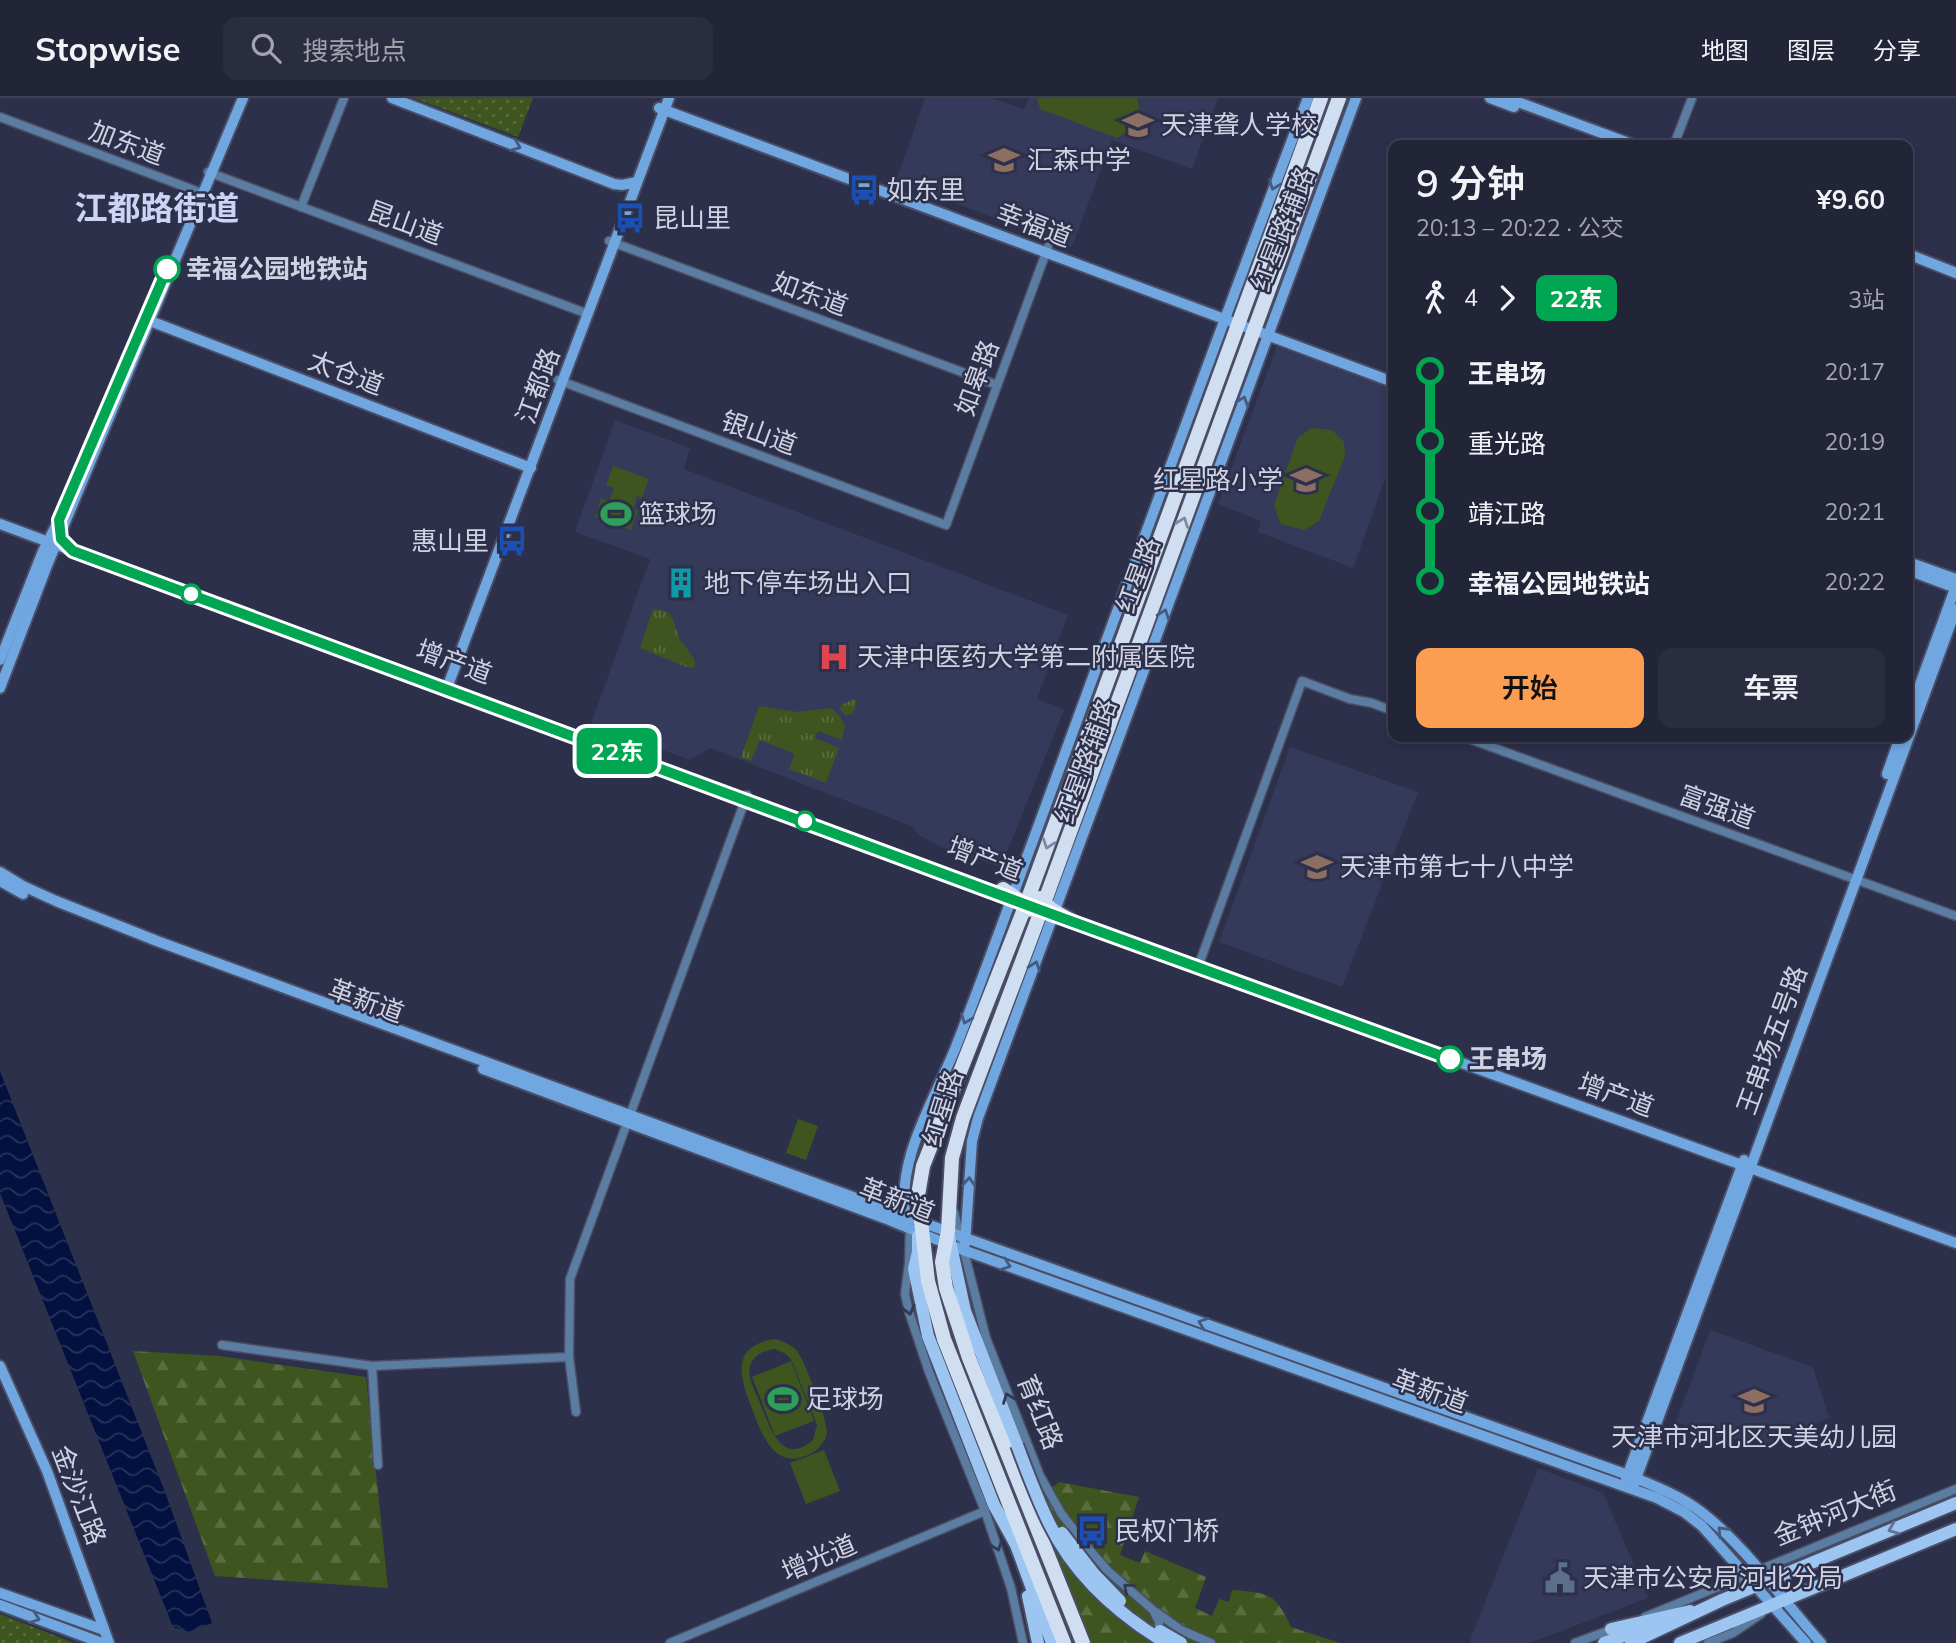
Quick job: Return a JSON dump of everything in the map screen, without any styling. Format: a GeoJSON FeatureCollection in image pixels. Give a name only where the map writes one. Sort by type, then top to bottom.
{"type":"FeatureCollection","features":[{"type":"Feature","properties":{"kind":"highway","name":"红星路"},"geometry":{"type":"LineString","coordinates":[[1035,880],[1231,319],[1321,98]]}},
{"type":"Feature","properties":{"kind":"highway","name":"红星路"},"geometry":{"type":"LineString","coordinates":[[915,1225],[923,1166],[1016,929],[1029,901],[1051,885],[1339,98]]}},
{"type":"Feature","properties":{"kind":"highway"},"geometry":{"type":"LineString","coordinates":[[1029,901],[1035,880]]}},
{"type":"Feature","properties":{"kind":"highway"},"geometry":{"type":"LineString","coordinates":[[1035,880],[1024,889],[1029,901],[1070,918]]}},
{"type":"Feature","properties":{"kind":"highway","name":"红星路"},"geometry":{"type":"LineString","coordinates":[[954,1239],[949,1196],[952,1158],[963,1118],[1032,935],[1029,901]]}},
{"type":"Feature","properties":{"kind":"highway"},"geometry":{"type":"LineString","coordinates":[[915,1225],[947,1366],[1064,1643]]}},
{"type":"Feature","properties":{"kind":"highway","name":"育红路"},"geometry":{"type":"LineString","coordinates":[[954,1239],[943,1275],[1083,1643]]}},
{"type":"Feature","properties":{"kind":"main road"},"geometry":{"type":"LineString","coordinates":[[975,1356],[1057,1538],[1090,1583],[1135,1623],[1162,1638]]}},
{"type":"Feature","properties":{"kind":"main road"},"geometry":{"type":"LineString","coordinates":[[947,1366],[994,1505],[1016,1545],[1052,1643]]}},
{"type":"Feature","properties":{"kind":"main road"},"geometry":{"type":"LineString","coordinates":[[1040,1500],[1094,1574],[1117,1598],[1142,1619],[1181,1643]]}},
{"type":"Feature","properties":{"kind":"main road","name":"金钟河大街"},"geometry":{"type":"LineString","coordinates":[[1631,1643],[1701,1609],[1956,1503]]}},
{"type":"Feature","properties":{"kind":"main road"},"geometry":{"type":"LineString","coordinates":[[1680,1643],[1956,1529]]}},
{"type":"Feature","properties":{"kind":"main road"},"geometry":{"type":"LineString","coordinates":[[1016,1545],[1038,1643]]}},
{"type":"Feature","properties":{"kind":"main road"},"geometry":{"type":"LineString","coordinates":[[1611,1629],[1701,1609]]}},
{"type":"Feature","properties":{"kind":"main road"},"geometry":{"type":"LineString","coordinates":[[1604,1643],[1701,1609]]}},
{"type":"Feature","properties":{"kind":"main road"},"geometry":{"type":"LineString","coordinates":[[1689,1643],[1724,1626]]}},
{"type":"Feature","properties":{"kind":"street"},"geometry":{"type":"LineString","coordinates":[[0,688],[44,561],[58,552],[62,522],[241,98]]}},
{"type":"Feature","properties":{"kind":"street"},"geometry":{"type":"LineString","coordinates":[[301,207],[344,98]]}},
{"type":"Feature","properties":{"kind":"street"},"geometry":{"type":"LineString","coordinates":[[392,98],[614,184],[634,183]]}},
{"type":"Feature","properties":{"kind":"street","name":"红星路辅路"},"geometry":{"type":"LineString","coordinates":[[954,1239],[975,1129],[1029,901],[1308,98]]}},
{"type":"Feature","properties":{"kind":"street","name":"红星路辅路"},"geometry":{"type":"LineString","coordinates":[[915,1225],[904,1200],[906,1178],[916,1143],[954,1050],[1029,901],[1268,334],[1356,98]]}},
{"type":"Feature","properties":{"kind":"street"},"geometry":{"type":"LineString","coordinates":[[1490,98],[1603,140]]}},
{"type":"Feature","properties":{"kind":"street"},"geometry":{"type":"LineString","coordinates":[[1507,98],[1620,140]]}},
{"type":"Feature","properties":{"kind":"street"},"geometry":{"type":"LineString","coordinates":[[1676,140],[1692,98]]}},
{"type":"Feature","properties":{"kind":"street","name":"幸福道"},"geometry":{"type":"LineString","coordinates":[[666,106],[1388,381]]}},
{"type":"Feature","properties":{"kind":"street","name":"江都路"},"geometry":{"type":"LineString","coordinates":[[446,681],[529,467],[657,121],[666,106]]}},
{"type":"Feature","properties":{"kind":"street","name":"加东道"},"geometry":{"type":"LineString","coordinates":[[0,117],[199,192]]}},
{"type":"Feature","properties":{"kind":"street"},"geometry":{"type":"LineString","coordinates":[[147,320],[199,192],[210,173]]}},
{"type":"Feature","properties":{"kind":"street","name":"昆山道"},"geometry":{"type":"LineString","coordinates":[[210,173],[585,313]]}},
{"type":"Feature","properties":{"kind":"street","name":"江都路"},"geometry":{"type":"LineString","coordinates":[[612,242],[624,201],[634,183]]}},
{"type":"Feature","properties":{"kind":"street"},"geometry":{"type":"LineString","coordinates":[[614,184],[624,201]]}},
{"type":"Feature","properties":{"kind":"street","name":"如东道"},"geometry":{"type":"LineString","coordinates":[[612,242],[997,385]]}},
{"type":"Feature","properties":{"kind":"street"},"geometry":{"type":"LineString","coordinates":[[1913,249],[1956,265]]}},
{"type":"Feature","properties":{"kind":"street","name":"如皋路"},"geometry":{"type":"LineString","coordinates":[[946,525],[1047,250]]}},
{"type":"Feature","properties":{"kind":"street"},"geometry":{"type":"LineString","coordinates":[[1913,256],[1956,273]]}},
{"type":"Feature","properties":{"kind":"street","name":"太仓道"},"geometry":{"type":"LineString","coordinates":[[147,320],[529,467]]}},
{"type":"Feature","properties":{"kind":"street","name":"幸福道"},"geometry":{"type":"LineString","coordinates":[[1268,334],[1388,374]]}},
{"type":"Feature","properties":{"kind":"street","name":"银山道"},"geometry":{"type":"LineString","coordinates":[[561,381],[946,525]]}},
{"type":"Feature","properties":{"kind":"street","name":"增产道"},"geometry":{"type":"LineString","coordinates":[[0,521],[427,678],[446,681],[746,797],[1029,901]]}},
{"type":"Feature","properties":{"kind":"street"},"geometry":{"type":"LineString","coordinates":[[0,660],[44,561],[67,538],[62,522]]}},
{"type":"Feature","properties":{"kind":"street"},"geometry":{"type":"LineString","coordinates":[[1913,564],[1956,585]]}},
{"type":"Feature","properties":{"kind":"street"},"geometry":{"type":"LineString","coordinates":[[1913,572],[1956,585]]}},
{"type":"Feature","properties":{"kind":"street"},"geometry":{"type":"LineString","coordinates":[[1913,703],[1956,585]]}},
{"type":"Feature","properties":{"kind":"street","name":"王串场五号路"},"geometry":{"type":"LineString","coordinates":[[1913,721],[1956,609]]}},
{"type":"Feature","properties":{"kind":"street"},"geometry":{"type":"LineString","coordinates":[[1199,965],[1302,681],[1350,699],[1388,709]]}},
{"type":"Feature","properties":{"kind":"street","name":"富强道"},"geometry":{"type":"LineString","coordinates":[[1478,742],[1956,916]]}},
{"type":"Feature","properties":{"kind":"street","name":"王串场五号路"},"geometry":{"type":"LineString","coordinates":[[1852,879],[1898,742]]}},
{"type":"Feature","properties":{"kind":"street","name":"王串场五号路"},"geometry":{"type":"LineString","coordinates":[[1630,1482],[1905,742]]}},
{"type":"Feature","properties":{"kind":"street"},"geometry":{"type":"LineString","coordinates":[[576,1412],[569,1357],[570,1279],[746,797]]}},
{"type":"Feature","properties":{"kind":"street","name":"革新道"},"geometry":{"type":"LineString","coordinates":[[0,872],[56,901],[119,926],[627,1119]]}},
{"type":"Feature","properties":{"kind":"street","name":"革新道"},"geometry":{"type":"LineString","coordinates":[[0,881],[129,937],[915,1225],[1630,1482]]}},
{"type":"Feature","properties":{"kind":"street","name":"增产道"},"geometry":{"type":"LineString","coordinates":[[1070,918],[1956,1240]]}},
{"type":"Feature","properties":{"kind":"street"},"geometry":{"type":"LineString","coordinates":[[915,1225],[905,1294],[908,1312],[985,1511],[1011,1588],[1023,1643]]}},
{"type":"Feature","properties":{"kind":"street","name":"革新道"},"geometry":{"type":"LineString","coordinates":[[954,1239],[965,1250],[1684,1500],[1725,1533],[1752,1572],[1795,1623]]}},
{"type":"Feature","properties":{"kind":"street","name":"育红路"},"geometry":{"type":"LineString","coordinates":[[965,1250],[973,1293],[986,1338],[1040,1476],[1067,1522],[1097,1560],[1153,1610],[1178,1628],[1211,1643]]}},
{"type":"Feature","properties":{"kind":"street"},"geometry":{"type":"LineString","coordinates":[[222,1345],[372,1366],[569,1357]]}},
{"type":"Feature","properties":{"kind":"street","name":"金沙江路"},"geometry":{"type":"LineString","coordinates":[[0,1366],[47,1471],[103,1639]]}},
{"type":"Feature","properties":{"kind":"street"},"geometry":{"type":"LineString","coordinates":[[372,1366],[378,1465]]}},
{"type":"Feature","properties":{"kind":"street","name":"金沙江路"},"geometry":{"type":"LineString","coordinates":[[0,1375],[55,1507],[103,1639]]}},
{"type":"Feature","properties":{"kind":"street","name":"金钟河大街"},"geometry":{"type":"LineString","coordinates":[[1575,1643],[1699,1596],[1956,1489]]}},
{"type":"Feature","properties":{"kind":"street","name":"增光道"},"geometry":{"type":"LineString","coordinates":[[670,1643],[985,1511]]}},
{"type":"Feature","properties":{"kind":"street"},"geometry":{"type":"LineString","coordinates":[[0,1592],[70,1618],[103,1639]]}},
{"type":"Feature","properties":{"kind":"street"},"geometry":{"type":"LineString","coordinates":[[1708,1643],[1732,1633],[1779,1603]]}},
{"type":"Feature","properties":{"kind":"street"},"geometry":{"type":"LineString","coordinates":[[0,1605],[70,1631],[103,1639]]}},
{"type":"Feature","properties":{"kind":"street"},"geometry":{"type":"LineString","coordinates":[[1153,1610],[1162,1638]]}},
{"type":"Feature","properties":{"kind":"street"},"geometry":{"type":"LineString","coordinates":[[1795,1623],[1812,1628]]}},
{"type":"Feature","properties":{"kind":"street"},"geometry":{"type":"LineString","coordinates":[[1795,1623],[1805,1640]]}},
{"type":"Feature","properties":{"kind":"street"},"geometry":{"type":"LineString","coordinates":[[1795,1623],[1821,1643]]}},
{"type":"Feature","properties":{"kind":"street"},"geometry":{"type":"LineString","coordinates":[[1153,1643],[1162,1638],[1164,1629],[1178,1628]]}},
{"type":"Feature","properties":{"kind":"street"},"geometry":{"type":"LineString","coordinates":[[70,1631],[89,1643]]}},
{"type":"Feature","properties":{"kind":"shaded area","name":"汇森中学"},"geometry":{"type":"Polygon","coordinates":[[[925,98],[991,98],[1024,109],[1029,98],[1218,98],[1192,169],[1112,140],[1072,247],[896,181],[925,98]]]}},
{"type":"Feature","properties":{"kind":"shaded area","name":"红星路小学"},"geometry":{"type":"Polygon","coordinates":[[[1277,346],[1388,386],[1388,471],[1353,568],[1258,532],[1261,521],[1218,504],[1277,346]]]}},
{"type":"Feature","properties":{"kind":"shaded area","name":"天津中医药大学第二附属医院"},"geometry":{"type":"Polygon","coordinates":[[[615,420],[690,448],[684,469],[1068,615],[1037,699],[1064,710],[1001,867],[941,847],[921,836],[911,826],[710,748],[690,760],[591,724],[650,559],[575,532],[615,420]]]}},
{"type":"Feature","properties":{"kind":"shaded area","name":"天津市第七十八中学"},"geometry":{"type":"Polygon","coordinates":[[[1290,747],[1418,792],[1342,987],[1219,942],[1290,747]]]}},
{"type":"Feature","properties":{"kind":"shaded area","name":"天津市河北区天美幼儿园"},"geometry":{"type":"Polygon","coordinates":[[[1710,1330],[1813,1367],[1829,1418],[1770,1443],[1721,1438],[1676,1422],[1710,1330]]]}},
{"type":"Feature","properties":{"kind":"shaded area"},"geometry":{"type":"Polygon","coordinates":[[[1538,1468],[1603,1493],[1648,1598],[1530,1643],[1469,1643],[1538,1468]]]}},
{"type":"Feature","properties":{"kind":"green space"},"geometry":{"type":"Polygon","coordinates":[[[414,98],[533,98],[518,137],[414,98]]]}},
{"type":"Feature","properties":{"kind":"green space"},"geometry":{"type":"Polygon","coordinates":[[[1037,98],[1137,98],[1139,112],[1133,126],[1117,138],[1040,109],[1037,98]]]}},
{"type":"Feature","properties":{"kind":"green space"},"geometry":{"type":"Polygon","coordinates":[[[1312,428],[1332,430],[1344,442],[1345,456],[1319,521],[1304,530],[1280,524],[1274,505],[1298,437],[1312,428]]]}},
{"type":"Feature","properties":{"kind":"green space"},"geometry":{"type":"Polygon","coordinates":[[[613,466],[649,479],[642,498],[627,493],[637,497],[633,509],[638,511],[631,530],[595,517],[601,498],[609,501],[614,488],[606,485],[613,466]]]}},
{"type":"Feature","properties":{"kind":"green space"},"geometry":{"type":"Polygon","coordinates":[[[655,609],[667,612],[672,617],[679,638],[695,660],[695,667],[689,668],[640,648],[655,609]]]}},
{"type":"Feature","properties":{"kind":"green space"},"geometry":{"type":"Polygon","coordinates":[[[854,699],[857,703],[853,713],[846,716],[840,709],[841,705],[854,699]]]}},
{"type":"Feature","properties":{"kind":"green space"},"geometry":{"type":"Polygon","coordinates":[[[759,706],[798,712],[830,708],[838,714],[845,725],[842,740],[818,731],[815,738],[839,748],[826,783],[789,769],[795,754],[760,740],[751,761],[741,757],[759,706]]]}},
{"type":"Feature","properties":{"kind":"green space"},"geometry":{"type":"Polygon","coordinates":[[[798,1119],[818,1126],[806,1160],[786,1153],[798,1119]]]}},
{"type":"Feature","properties":{"kind":"green space"},"geometry":{"type":"Polygon","coordinates":[[[774,1339],[787,1343],[797,1351],[805,1366],[820,1404],[827,1432],[822,1444],[812,1453],[799,1458],[780,1455],[772,1449],[761,1431],[742,1377],[744,1357],[759,1343],[774,1339]],[[775,1349],[763,1352],[756,1356],[749,1372],[772,1432],[785,1446],[792,1449],[802,1447],[813,1440],[817,1425],[791,1359],[775,1349]]]}},
{"type":"Feature","properties":{"kind":"green space"},"geometry":{"type":"Polygon","coordinates":[[[133,1351],[219,1356],[366,1377],[388,1588],[215,1576],[133,1351]]]}},
{"type":"Feature","properties":{"kind":"green space","name":"足球场"},"geometry":{"type":"Polygon","coordinates":[[[791,1361],[814,1421],[775,1436],[752,1377],[791,1361]]]}},
{"type":"Feature","properties":{"kind":"green space"},"geometry":{"type":"Polygon","coordinates":[[[824,1450],[840,1491],[806,1504],[790,1463],[824,1450]]]}},
{"type":"Feature","properties":{"kind":"green space"},"geometry":{"type":"Polygon","coordinates":[[[1059,1482],[1139,1497],[1120,1555],[1140,1563],[1145,1551],[1206,1577],[1195,1608],[1212,1616],[1219,1599],[1229,1602],[1232,1590],[1254,1592],[1269,1596],[1275,1601],[1291,1627],[1340,1643],[1036,1643],[1025,1594],[1002,1527],[1059,1482]]]}},
{"type":"Feature","properties":{"kind":"green space"},"geometry":{"type":"Polygon","coordinates":[[[0,1614],[64,1639],[73,1643],[0,1643],[0,1614]]]}},
{"type":"Feature","properties":{"kind":"water"},"geometry":{"type":"Polygon","coordinates":[[[0,1071],[165,1492],[212,1623],[188,1632],[173,1627],[0,1193],[0,1071]]]}},
{"type":"Feature","properties":{"kind":"bus line","name":"22东"},"geometry":{"type":"LineString","coordinates":[[167,269],[59,520],[61,539],[73,551],[1450,1059]]}},
{"type":"Feature","properties":{"kind":"place","name":"天津聋人学校"},"geometry":{"type":"Point","coordinates":[1138,125]}},
{"type":"Feature","properties":{"kind":"place","name":"汇森中学"},"geometry":{"type":"Point","coordinates":[1004,160]}},
{"type":"Feature","properties":{"kind":"place","name":"如东里"},"geometry":{"type":"Point","coordinates":[864,190]}},
{"type":"Feature","properties":{"kind":"place","name":"昆山里"},"geometry":{"type":"Point","coordinates":[630,218]}},
{"type":"Feature","properties":{"kind":"place","name":"幸福公园地铁站"},"geometry":{"type":"Point","coordinates":[167,269]}},
{"type":"Feature","properties":{"kind":"place","name":"红星路小学"},"geometry":{"type":"Point","coordinates":[1306,480]}},
{"type":"Feature","properties":{"kind":"place","name":"篮球场"},"geometry":{"type":"Point","coordinates":[616,514]}},
{"type":"Feature","properties":{"kind":"place","name":"惠山里"},"geometry":{"type":"Point","coordinates":[512,541]}},
{"type":"Feature","properties":{"kind":"place","name":"地下停车场出入口"},"geometry":{"type":"Point","coordinates":[681,583]}},
{"type":"Feature","properties":{"kind":"place","name":"天津中医药大学第二附属医院"},"geometry":{"type":"Point","coordinates":[834,657]}},
{"type":"Feature","properties":{"kind":"place","name":"天津市第七十八中学"},"geometry":{"type":"Point","coordinates":[1317,867]}},
{"type":"Feature","properties":{"kind":"place","name":"王串场"},"geometry":{"type":"Point","coordinates":[1450,1059]}},
{"type":"Feature","properties":{"kind":"place","name":"足球场"},"geometry":{"type":"Point","coordinates":[783,1399]}},
{"type":"Feature","properties":{"kind":"place","name":"天津市河北区天美幼儿园"},"geometry":{"type":"Point","coordinates":[1754,1401]}},
{"type":"Feature","properties":{"kind":"place","name":"民权门桥"},"geometry":{"type":"Point","coordinates":[1092,1531]}},
{"type":"Feature","properties":{"kind":"place","name":"天津市公安局河北分局"},"geometry":{"type":"Point","coordinates":[1560,1578]}},
{"type":"Feature","properties":{"kind":"district","name":"江都路街道"},"geometry":{"type":"Point","coordinates":[157,208]}}]}
